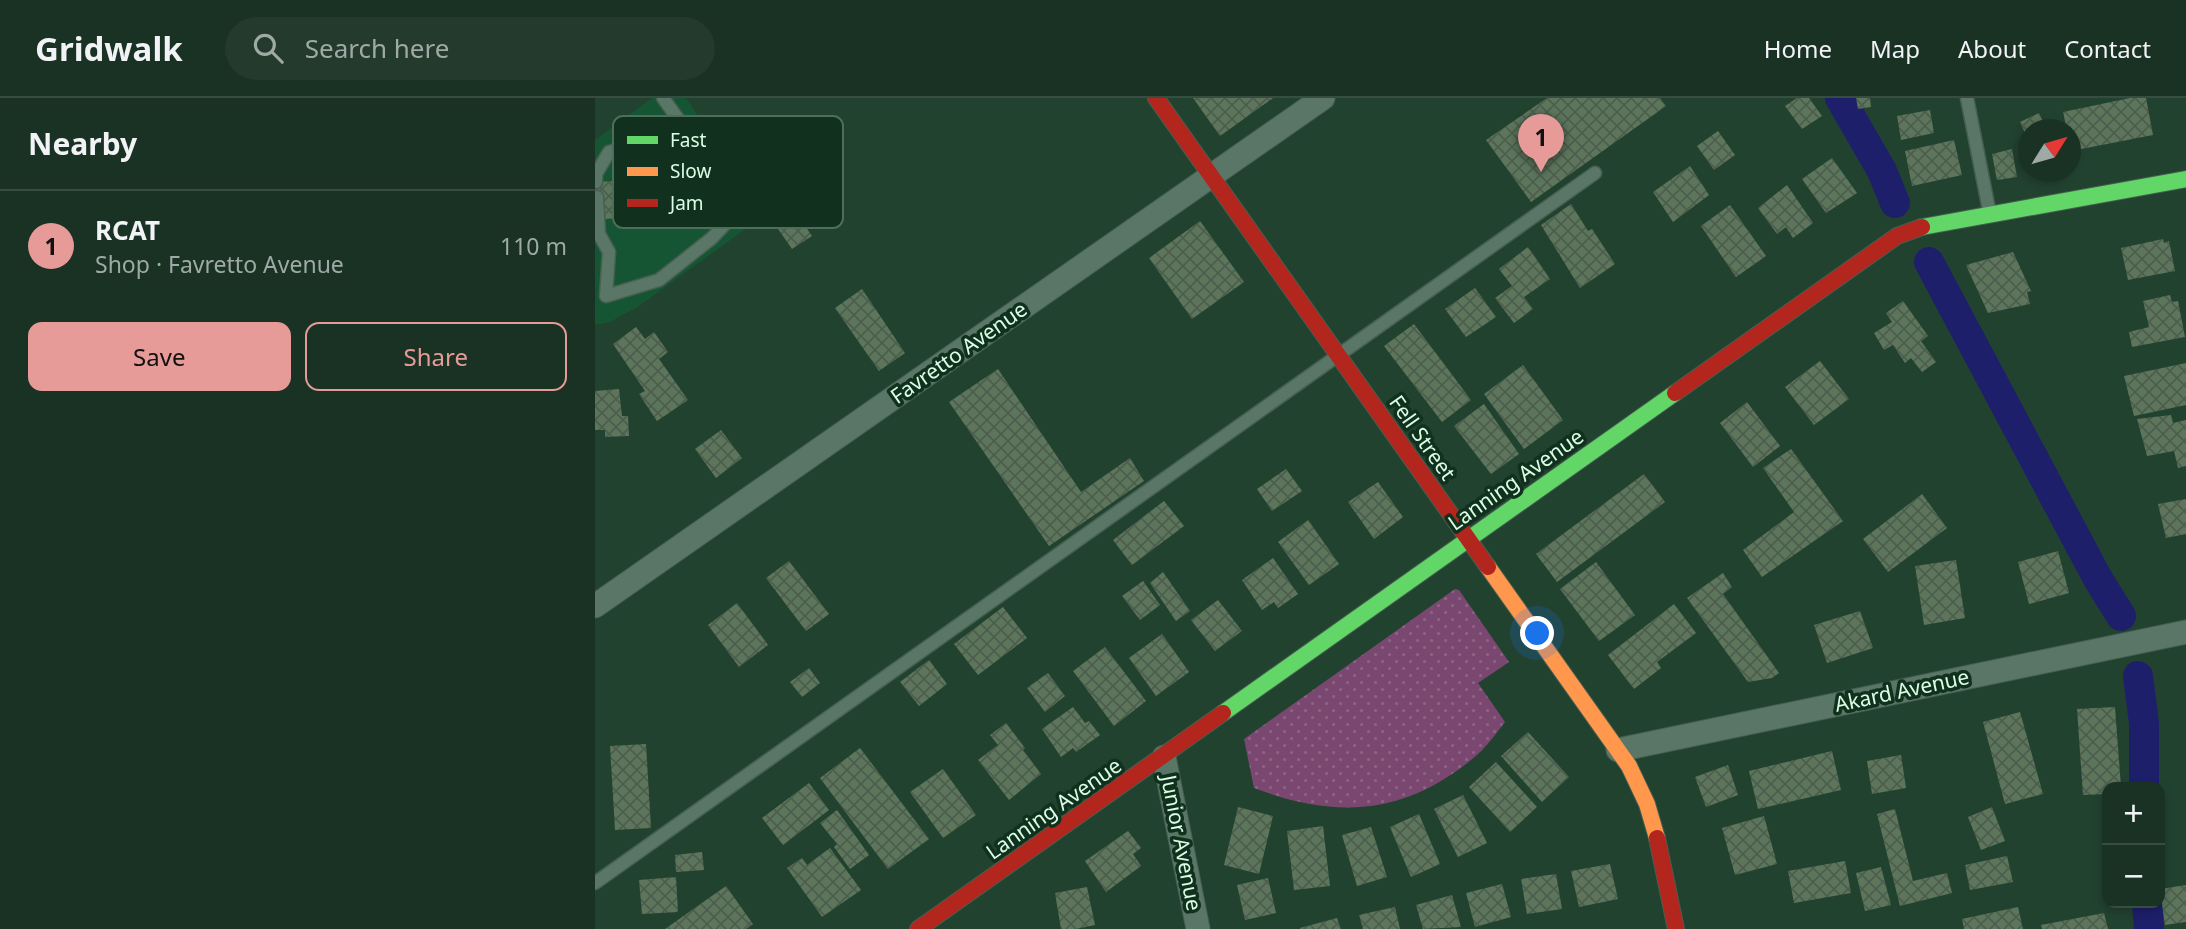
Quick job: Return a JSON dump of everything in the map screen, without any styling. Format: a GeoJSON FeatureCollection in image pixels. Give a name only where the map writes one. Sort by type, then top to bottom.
{"type":"FeatureCollection","features":[{"type":"Feature","properties":{"kind":"street","name":"Fell Street"},"geometry":{"type":"LineString","coordinates":[[1156,98],[1618,750],[1643,794],[1675,929]]}},
{"type":"Feature","properties":{"kind":"street","name":"Favretto Avenue"},"geometry":{"type":"LineString","coordinates":[[595,606],[1323,98]]}},
{"type":"Feature","properties":{"kind":"street","name":"Lanning Avenue"},"geometry":{"type":"LineString","coordinates":[[918,929],[1897,236],[1915,229],[2186,179]]}},
{"type":"Feature","properties":{"kind":"street","name":"Akard Avenue"},"geometry":{"type":"LineString","coordinates":[[1618,750],[2186,632]]}},
{"type":"Feature","properties":{"kind":"street","name":"Junior Avenue"},"geometry":{"type":"LineString","coordinates":[[1164,757],[1198,929]]}},
{"type":"Feature","properties":{"kind":"lane"},"geometry":{"type":"LineString","coordinates":[[663,98],[676,116]]}},
{"type":"Feature","properties":{"kind":"lane"},"geometry":{"type":"LineString","coordinates":[[1967,98],[1991,215]]}},
{"type":"Feature","properties":{"kind":"lane"},"geometry":{"type":"LineString","coordinates":[[596,182],[596,174],[609,152],[613,151]]}},
{"type":"Feature","properties":{"kind":"lane"},"geometry":{"type":"LineString","coordinates":[[595,883],[1595,173]]}},
{"type":"Feature","properties":{"kind":"lane"},"geometry":{"type":"LineString","coordinates":[[597,197],[599,234],[609,252],[601,296],[659,281],[721,228]]}},
{"type":"Feature","properties":{"kind":"shaded area"},"geometry":{"type":"Polygon","coordinates":[[[652,98],[686,98],[698,116],[628,116],[652,98]]]}},
{"type":"Feature","properties":{"kind":"shaded area"},"geometry":{"type":"Polygon","coordinates":[[[613,127],[613,228],[747,228],[639,306],[610,322],[595,325],[595,140],[613,127]]]}},
{"type":"Feature","properties":{"kind":"shaded area"},"geometry":{"type":"Polygon","coordinates":[[[1455,589],[1459,590],[1509,662],[1478,683],[1505,722],[1482,750],[1452,774],[1425,790],[1399,800],[1371,806],[1315,805],[1254,788],[1244,739],[1455,589]]]}},
{"type":"Feature","properties":{"kind":"building"},"geometry":{"type":"Polygon","coordinates":[[[1193,98],[1273,98],[1220,136],[1193,98]]]}},
{"type":"Feature","properties":{"kind":"building"},"geometry":{"type":"Polygon","coordinates":[[[1547,98],[1660,98],[1666,106],[1531,202],[1486,140],[1547,98]]]}},
{"type":"Feature","properties":{"kind":"building"},"geometry":{"type":"Polygon","coordinates":[[[1797,98],[1809,98],[1822,116],[1802,129],[1785,106],[1797,98]]]}},
{"type":"Feature","properties":{"kind":"building"},"geometry":{"type":"Polygon","coordinates":[[[1856,98],[1870,98],[1871,107],[1858,109],[1856,98]]]}},
{"type":"Feature","properties":{"kind":"building"},"geometry":{"type":"Polygon","coordinates":[[[2130,98],[2146,98],[2153,135],[2081,149],[2081,119],[2065,119],[2063,112],[2130,98]]]}},
{"type":"Feature","properties":{"kind":"building"},"geometry":{"type":"Polygon","coordinates":[[[1930,110],[1934,133],[1901,140],[1897,116],[1930,110]]]}},
{"type":"Feature","properties":{"kind":"building"},"geometry":{"type":"Polygon","coordinates":[[[2039,113],[2042,119],[2026,119],[2039,113]]]}},
{"type":"Feature","properties":{"kind":"building"},"geometry":{"type":"Polygon","coordinates":[[[1718,131],[1735,155],[1714,170],[1697,146],[1718,131]]]}},
{"type":"Feature","properties":{"kind":"building"},"geometry":{"type":"Polygon","coordinates":[[[1954,140],[1962,175],[1912,186],[1905,151],[1954,140]]]}},
{"type":"Feature","properties":{"kind":"building"},"geometry":{"type":"Polygon","coordinates":[[[2012,149],[2017,177],[1997,180],[1992,154],[2012,149]]]}},
{"type":"Feature","properties":{"kind":"building"},"geometry":{"type":"Polygon","coordinates":[[[1832,158],[1857,193],[1826,213],[1802,179],[1832,158]]]}},
{"type":"Feature","properties":{"kind":"building"},"geometry":{"type":"Polygon","coordinates":[[[1690,166],[1709,195],[1673,222],[1653,192],[1690,166]]]}},
{"type":"Feature","properties":{"kind":"building"},"geometry":{"type":"Polygon","coordinates":[[[613,181],[613,218],[604,219],[595,197],[595,182],[613,181]]]}},
{"type":"Feature","properties":{"kind":"building"},"geometry":{"type":"Polygon","coordinates":[[[1787,185],[1813,223],[1793,238],[1786,227],[1777,234],[1758,208],[1787,185]]]}},
{"type":"Feature","properties":{"kind":"building"},"geometry":{"type":"Polygon","coordinates":[[[1571,204],[1588,231],[1592,229],[1615,264],[1580,288],[1541,225],[1571,204]]]}},
{"type":"Feature","properties":{"kind":"building"},"geometry":{"type":"Polygon","coordinates":[[[1730,205],[1766,256],[1736,277],[1701,226],[1730,205]]]}},
{"type":"Feature","properties":{"kind":"building"},"geometry":{"type":"Polygon","coordinates":[[[1200,221],[1244,282],[1192,319],[1149,258],[1200,221]]]}},
{"type":"Feature","properties":{"kind":"building"},"geometry":{"type":"Polygon","coordinates":[[[777,228],[806,228],[812,236],[792,249],[777,228]]]}},
{"type":"Feature","properties":{"kind":"building"},"geometry":{"type":"Polygon","coordinates":[[[2163,239],[2164,243],[2169,241],[2175,271],[2128,280],[2121,248],[2163,239]]]}},
{"type":"Feature","properties":{"kind":"building"},"geometry":{"type":"Polygon","coordinates":[[[1528,247],[1550,279],[1524,297],[1533,309],[1514,323],[1495,298],[1512,286],[1499,269],[1528,247]]]}},
{"type":"Feature","properties":{"kind":"building"},"geometry":{"type":"Polygon","coordinates":[[[2013,252],[2031,291],[2027,292],[2030,304],[1988,313],[1966,265],[2013,252]]]}},
{"type":"Feature","properties":{"kind":"building"},"geometry":{"type":"Polygon","coordinates":[[[1475,288],[1496,317],[1466,337],[1445,309],[1475,288]]]}},
{"type":"Feature","properties":{"kind":"building"},"geometry":{"type":"Polygon","coordinates":[[[862,289],[905,353],[879,371],[835,308],[862,289]]]}},
{"type":"Feature","properties":{"kind":"building"},"geometry":{"type":"Polygon","coordinates":[[[2170,295],[2172,302],[2178,301],[2185,337],[2132,347],[2129,332],[2149,327],[2143,301],[2170,295]]]}},
{"type":"Feature","properties":{"kind":"building"},"geometry":{"type":"Polygon","coordinates":[[[1903,301],[1928,336],[1921,341],[1936,362],[1922,372],[1911,358],[1905,363],[1893,345],[1884,350],[1874,333],[1892,322],[1886,313],[1903,301]]]}},
{"type":"Feature","properties":{"kind":"building"},"geometry":{"type":"Polygon","coordinates":[[[1414,324],[1471,400],[1442,422],[1384,346],[1414,324]]]}},
{"type":"Feature","properties":{"kind":"building"},"geometry":{"type":"Polygon","coordinates":[[[636,327],[645,339],[654,332],[668,352],[659,359],[688,400],[657,421],[639,394],[645,391],[613,344],[636,327]]]}},
{"type":"Feature","properties":{"kind":"building"},"geometry":{"type":"Polygon","coordinates":[[[1820,361],[1849,399],[1814,425],[1785,387],[1820,361]]]}},
{"type":"Feature","properties":{"kind":"building"},"geometry":{"type":"Polygon","coordinates":[[[2186,363],[2186,405],[2134,416],[2124,376],[2186,363]]]}},
{"type":"Feature","properties":{"kind":"building"},"geometry":{"type":"Polygon","coordinates":[[[1523,365],[1563,420],[1524,449],[1484,394],[1523,365]]]}},
{"type":"Feature","properties":{"kind":"building"},"geometry":{"type":"Polygon","coordinates":[[[998,369],[1081,492],[1130,458],[1144,481],[1049,546],[949,402],[998,369]]]}},
{"type":"Feature","properties":{"kind":"building"},"geometry":{"type":"Polygon","coordinates":[[[619,389],[622,416],[628,416],[629,436],[605,437],[605,430],[595,430],[595,391],[619,389]]]}},
{"type":"Feature","properties":{"kind":"building"},"geometry":{"type":"Polygon","coordinates":[[[1747,402],[1780,446],[1753,467],[1720,423],[1747,402]]]}},
{"type":"Feature","properties":{"kind":"building"},"geometry":{"type":"Polygon","coordinates":[[[1484,404],[1519,454],[1491,474],[1454,426],[1484,404]]]}},
{"type":"Feature","properties":{"kind":"building"},"geometry":{"type":"Polygon","coordinates":[[[2171,415],[2173,423],[2186,420],[2186,466],[2178,468],[2174,451],[2147,456],[2137,419],[2171,415]]]}},
{"type":"Feature","properties":{"kind":"building"},"geometry":{"type":"Polygon","coordinates":[[[721,430],[742,458],[716,478],[695,449],[721,430]]]}},
{"type":"Feature","properties":{"kind":"building"},"geometry":{"type":"Polygon","coordinates":[[[1791,449],[1843,521],[1762,577],[1743,550],[1794,512],[1763,468],[1791,449]]]}},
{"type":"Feature","properties":{"kind":"building"},"geometry":{"type":"Polygon","coordinates":[[[1286,469],[1302,491],[1272,511],[1257,489],[1286,469]]]}},
{"type":"Feature","properties":{"kind":"building"},"geometry":{"type":"Polygon","coordinates":[[[1644,474],[1665,502],[1557,582],[1536,554],[1644,474]]]}},
{"type":"Feature","properties":{"kind":"building"},"geometry":{"type":"Polygon","coordinates":[[[1378,482],[1403,517],[1374,539],[1348,502],[1378,482]]]}},
{"type":"Feature","properties":{"kind":"building"},"geometry":{"type":"Polygon","coordinates":[[[1922,494],[1947,528],[1888,572],[1863,539],[1922,494]]]}},
{"type":"Feature","properties":{"kind":"building"},"geometry":{"type":"Polygon","coordinates":[[[2186,499],[2186,534],[2166,538],[2158,504],[2186,499]]]}},
{"type":"Feature","properties":{"kind":"building"},"geometry":{"type":"Polygon","coordinates":[[[1164,501],[1184,526],[1132,565],[1113,540],[1164,501]]]}},
{"type":"Feature","properties":{"kind":"building"},"geometry":{"type":"Polygon","coordinates":[[[1308,520],[1339,564],[1309,585],[1278,542],[1308,520]]]}},
{"type":"Feature","properties":{"kind":"building"},"geometry":{"type":"Polygon","coordinates":[[[2058,551],[2069,593],[2029,604],[2018,562],[2058,551]]]}},
{"type":"Feature","properties":{"kind":"building"},"geometry":{"type":"Polygon","coordinates":[[[1273,558],[1298,594],[1278,608],[1274,602],[1262,610],[1242,580],[1273,558]]]}},
{"type":"Feature","properties":{"kind":"building"},"geometry":{"type":"Polygon","coordinates":[[[1956,560],[1965,618],[1924,625],[1915,566],[1956,560]]]}},
{"type":"Feature","properties":{"kind":"building"},"geometry":{"type":"Polygon","coordinates":[[[789,561],[829,614],[806,631],[766,578],[789,561]]]}},
{"type":"Feature","properties":{"kind":"building"},"geometry":{"type":"Polygon","coordinates":[[[1596,562],[1635,615],[1599,641],[1560,589],[1596,562]]]}},
{"type":"Feature","properties":{"kind":"building"},"geometry":{"type":"Polygon","coordinates":[[[1163,572],[1190,611],[1176,621],[1150,583],[1163,572]]]}},
{"type":"Feature","properties":{"kind":"building"},"geometry":{"type":"Polygon","coordinates":[[[1723,573],[1732,587],[1723,594],[1779,673],[1772,678],[1748,682],[1687,598],[1723,573]]]}},
{"type":"Feature","properties":{"kind":"building"},"geometry":{"type":"Polygon","coordinates":[[[1143,581],[1160,605],[1140,620],[1122,596],[1143,581]]]}},
{"type":"Feature","properties":{"kind":"building"},"geometry":{"type":"Polygon","coordinates":[[[1218,600],[1242,631],[1215,651],[1191,620],[1218,600]]]}},
{"type":"Feature","properties":{"kind":"building"},"geometry":{"type":"Polygon","coordinates":[[[737,603],[768,645],[739,667],[708,625],[737,603]]]}},
{"type":"Feature","properties":{"kind":"building"},"geometry":{"type":"Polygon","coordinates":[[[1674,604],[1696,633],[1657,662],[1661,668],[1634,689],[1608,655],[1674,604]]]}},
{"type":"Feature","properties":{"kind":"building"},"geometry":{"type":"Polygon","coordinates":[[[1003,607],[1027,638],[978,675],[954,644],[1003,607]]]}},
{"type":"Feature","properties":{"kind":"building"},"geometry":{"type":"Polygon","coordinates":[[[1860,611],[1873,648],[1827,663],[1814,625],[1860,611]]]}},
{"type":"Feature","properties":{"kind":"building"},"geometry":{"type":"Polygon","coordinates":[[[1162,634],[1189,672],[1156,696],[1129,658],[1162,634]]]}},
{"type":"Feature","properties":{"kind":"building"},"geometry":{"type":"Polygon","coordinates":[[[1105,647],[1146,701],[1114,726],[1073,671],[1105,647]]]}},
{"type":"Feature","properties":{"kind":"building"},"geometry":{"type":"Polygon","coordinates":[[[929,660],[947,684],[919,706],[900,682],[929,660]]]}},
{"type":"Feature","properties":{"kind":"building"},"geometry":{"type":"Polygon","coordinates":[[[809,668],[820,683],[802,697],[790,682],[809,668]]]}},
{"type":"Feature","properties":{"kind":"building"},"geometry":{"type":"Polygon","coordinates":[[[1048,673],[1065,696],[1045,712],[1027,688],[1048,673]]]}},
{"type":"Feature","properties":{"kind":"building"},"geometry":{"type":"Polygon","coordinates":[[[1073,707],[1085,723],[1089,721],[1100,735],[1076,752],[1073,748],[1061,757],[1042,729],[1073,707]]]}},
{"type":"Feature","properties":{"kind":"building"},"geometry":{"type":"Polygon","coordinates":[[[2115,707],[2121,782],[2102,782],[2102,794],[2083,795],[2077,709],[2115,707]]]}},
{"type":"Feature","properties":{"kind":"building"},"geometry":{"type":"Polygon","coordinates":[[[2020,712],[2043,794],[2005,804],[1983,722],[2020,712]]]}},
{"type":"Feature","properties":{"kind":"building"},"geometry":{"type":"Polygon","coordinates":[[[1006,723],[1041,774],[1009,800],[978,760],[998,745],[990,735],[1006,723]]]}},
{"type":"Feature","properties":{"kind":"building"},"geometry":{"type":"Polygon","coordinates":[[[1528,732],[1569,777],[1542,802],[1501,756],[1528,732]]]}},
{"type":"Feature","properties":{"kind":"building"},"geometry":{"type":"Polygon","coordinates":[[[646,744],[651,828],[615,830],[610,746],[646,744]]]}},
{"type":"Feature","properties":{"kind":"building"},"geometry":{"type":"Polygon","coordinates":[[[860,748],[929,839],[888,869],[820,778],[860,748]]]}},
{"type":"Feature","properties":{"kind":"building"},"geometry":{"type":"Polygon","coordinates":[[[1832,751],[1841,790],[1758,809],[1749,771],[1832,751]]]}},
{"type":"Feature","properties":{"kind":"building"},"geometry":{"type":"Polygon","coordinates":[[[1901,755],[1906,788],[1872,794],[1867,761],[1901,755]]]}},
{"type":"Feature","properties":{"kind":"building"},"geometry":{"type":"Polygon","coordinates":[[[1496,762],[1537,807],[1510,832],[1469,787],[1496,762]]]}},
{"type":"Feature","properties":{"kind":"building"},"geometry":{"type":"Polygon","coordinates":[[[1728,765],[1738,795],[1706,807],[1695,777],[1728,765]]]}},
{"type":"Feature","properties":{"kind":"building"},"geometry":{"type":"Polygon","coordinates":[[[943,769],[976,815],[943,838],[910,792],[943,769]]]}},
{"type":"Feature","properties":{"kind":"building"},"geometry":{"type":"Polygon","coordinates":[[[809,783],[829,810],[783,845],[762,818],[809,783]]]}},
{"type":"Feature","properties":{"kind":"building"},"geometry":{"type":"Polygon","coordinates":[[[1463,795],[1487,843],[1458,857],[1434,809],[1463,795]]]}},
{"type":"Feature","properties":{"kind":"building"},"geometry":{"type":"Polygon","coordinates":[[[1238,807],[1273,816],[1259,874],[1224,865],[1238,807]]]}},
{"type":"Feature","properties":{"kind":"building"},"geometry":{"type":"Polygon","coordinates":[[[1992,807],[2005,841],[1981,850],[1968,817],[1992,807]]]}},
{"type":"Feature","properties":{"kind":"building"},"geometry":{"type":"Polygon","coordinates":[[[1895,809],[1913,881],[1947,873],[1952,893],[1900,906],[1877,814],[1895,809]]]}},
{"type":"Feature","properties":{"kind":"building"},"geometry":{"type":"Polygon","coordinates":[[[837,810],[869,855],[850,869],[834,847],[837,844],[820,823],[837,810]]]}},
{"type":"Feature","properties":{"kind":"building"},"geometry":{"type":"Polygon","coordinates":[[[1419,814],[1440,864],[1411,877],[1390,827],[1419,814]]]}},
{"type":"Feature","properties":{"kind":"building"},"geometry":{"type":"Polygon","coordinates":[[[1764,816],[1777,864],[1735,875],[1722,828],[1764,816]]]}},
{"type":"Feature","properties":{"kind":"building"},"geometry":{"type":"Polygon","coordinates":[[[1323,826],[1330,886],[1294,890],[1287,831],[1323,826]]]}},
{"type":"Feature","properties":{"kind":"building"},"geometry":{"type":"Polygon","coordinates":[[[1371,827],[1387,877],[1357,886],[1342,835],[1371,827]]]}},
{"type":"Feature","properties":{"kind":"building"},"geometry":{"type":"Polygon","coordinates":[[[1128,831],[1141,848],[1133,854],[1141,866],[1106,892],[1085,861],[1128,831]]]}},
{"type":"Feature","properties":{"kind":"building"},"geometry":{"type":"Polygon","coordinates":[[[830,848],[861,890],[822,917],[787,868],[802,858],[807,865],[830,848]]]}},
{"type":"Feature","properties":{"kind":"building"},"geometry":{"type":"Polygon","coordinates":[[[702,852],[704,870],[676,872],[675,855],[702,852]]]}},
{"type":"Feature","properties":{"kind":"building"},"geometry":{"type":"Polygon","coordinates":[[[2007,856],[2013,882],[1970,890],[1965,865],[2007,856]]]}},
{"type":"Feature","properties":{"kind":"building"},"geometry":{"type":"Polygon","coordinates":[[[1845,861],[1851,893],[1794,903],[1788,871],[1845,861]]]}},
{"type":"Feature","properties":{"kind":"building"},"geometry":{"type":"Polygon","coordinates":[[[1610,864],[1618,899],[1579,907],[1571,871],[1610,864]]]}},
{"type":"Feature","properties":{"kind":"building"},"geometry":{"type":"Polygon","coordinates":[[[1881,867],[1891,905],[1865,911],[1856,873],[1881,867]]]}},
{"type":"Feature","properties":{"kind":"building"},"geometry":{"type":"Polygon","coordinates":[[[1556,874],[1562,909],[1527,914],[1521,879],[1556,874]]]}},
{"type":"Feature","properties":{"kind":"building"},"geometry":{"type":"Polygon","coordinates":[[[676,877],[678,912],[642,914],[639,880],[676,877]]]}},
{"type":"Feature","properties":{"kind":"building"},"geometry":{"type":"Polygon","coordinates":[[[1268,878],[1276,913],[1245,920],[1237,885],[1268,878]]]}},
{"type":"Feature","properties":{"kind":"building"},"geometry":{"type":"Polygon","coordinates":[[[1502,884],[1511,917],[1475,927],[1466,893],[1502,884]]]}},
{"type":"Feature","properties":{"kind":"building"},"geometry":{"type":"Polygon","coordinates":[[[2186,885],[2186,922],[2165,925],[2163,908],[2165,908],[2165,888],[2186,885]]]}},
{"type":"Feature","properties":{"kind":"building"},"geometry":{"type":"Polygon","coordinates":[[[726,886],[753,924],[746,929],[665,929],[726,886]]]}},
{"type":"Feature","properties":{"kind":"building"},"geometry":{"type":"Polygon","coordinates":[[[1087,887],[1095,925],[1061,929],[1055,893],[1087,887]]]}},
{"type":"Feature","properties":{"kind":"building"},"geometry":{"type":"Polygon","coordinates":[[[1452,895],[1461,927],[1423,929],[1416,905],[1452,895]]]}},
{"type":"Feature","properties":{"kind":"building"},"geometry":{"type":"Polygon","coordinates":[[[1395,907],[1400,929],[1363,929],[1359,915],[1395,907]]]}},
{"type":"Feature","properties":{"kind":"building"},"geometry":{"type":"Polygon","coordinates":[[[2018,907],[2023,929],[1964,929],[1962,919],[2018,907]]]}},
{"type":"Feature","properties":{"kind":"building"},"geometry":{"type":"Polygon","coordinates":[[[2104,913],[2108,929],[2042,929],[2041,925],[2104,913]]]}},
{"type":"Feature","properties":{"kind":"building"},"geometry":{"type":"Polygon","coordinates":[[[1337,918],[1341,929],[1300,929],[1300,928],[1337,918]]]}},
{"type":"Feature","properties":{"kind":"waterway"},"geometry":{"type":"LineString","coordinates":[[1840,98],[1882,171],[1895,203]]}},
{"type":"Feature","properties":{"kind":"waterway"},"geometry":{"type":"LineString","coordinates":[[1929,262],[2098,579],[2121,616]]}},
{"type":"Feature","properties":{"kind":"waterway"},"geometry":{"type":"LineString","coordinates":[[2138,676],[2144,723],[2144,782]]}},
{"type":"Feature","properties":{"kind":"waterway"},"geometry":{"type":"LineString","coordinates":[[2147,908],[2149,929]]}},
{"type":"Feature","properties":{"kind":"traffic: fast"},"geometry":{"type":"LineString","coordinates":[[1922,227],[2186,179]]}},
{"type":"Feature","properties":{"kind":"traffic: fast"},"geometry":{"type":"LineString","coordinates":[[1223,713],[1675,393]]}},
{"type":"Feature","properties":{"kind":"traffic: slow"},"geometry":{"type":"LineString","coordinates":[[1488,567],[1629,766],[1647,804],[1657,838]]}},
{"type":"Feature","properties":{"kind":"traffic: jam"},"geometry":{"type":"LineString","coordinates":[[1156,98],[1488,567]]}},
{"type":"Feature","properties":{"kind":"traffic: jam"},"geometry":{"type":"LineString","coordinates":[[1675,393],[1897,236],[1922,227]]}},
{"type":"Feature","properties":{"kind":"traffic: jam"},"geometry":{"type":"LineString","coordinates":[[918,929],[1223,713]]}},
{"type":"Feature","properties":{"kind":"traffic: jam"},"geometry":{"type":"LineString","coordinates":[[1657,838],[1676,929]]}},
{"type":"Feature","properties":{"kind":"place","name":"RCAT"},"geometry":{"type":"Point","coordinates":[1541,172]}}]}
